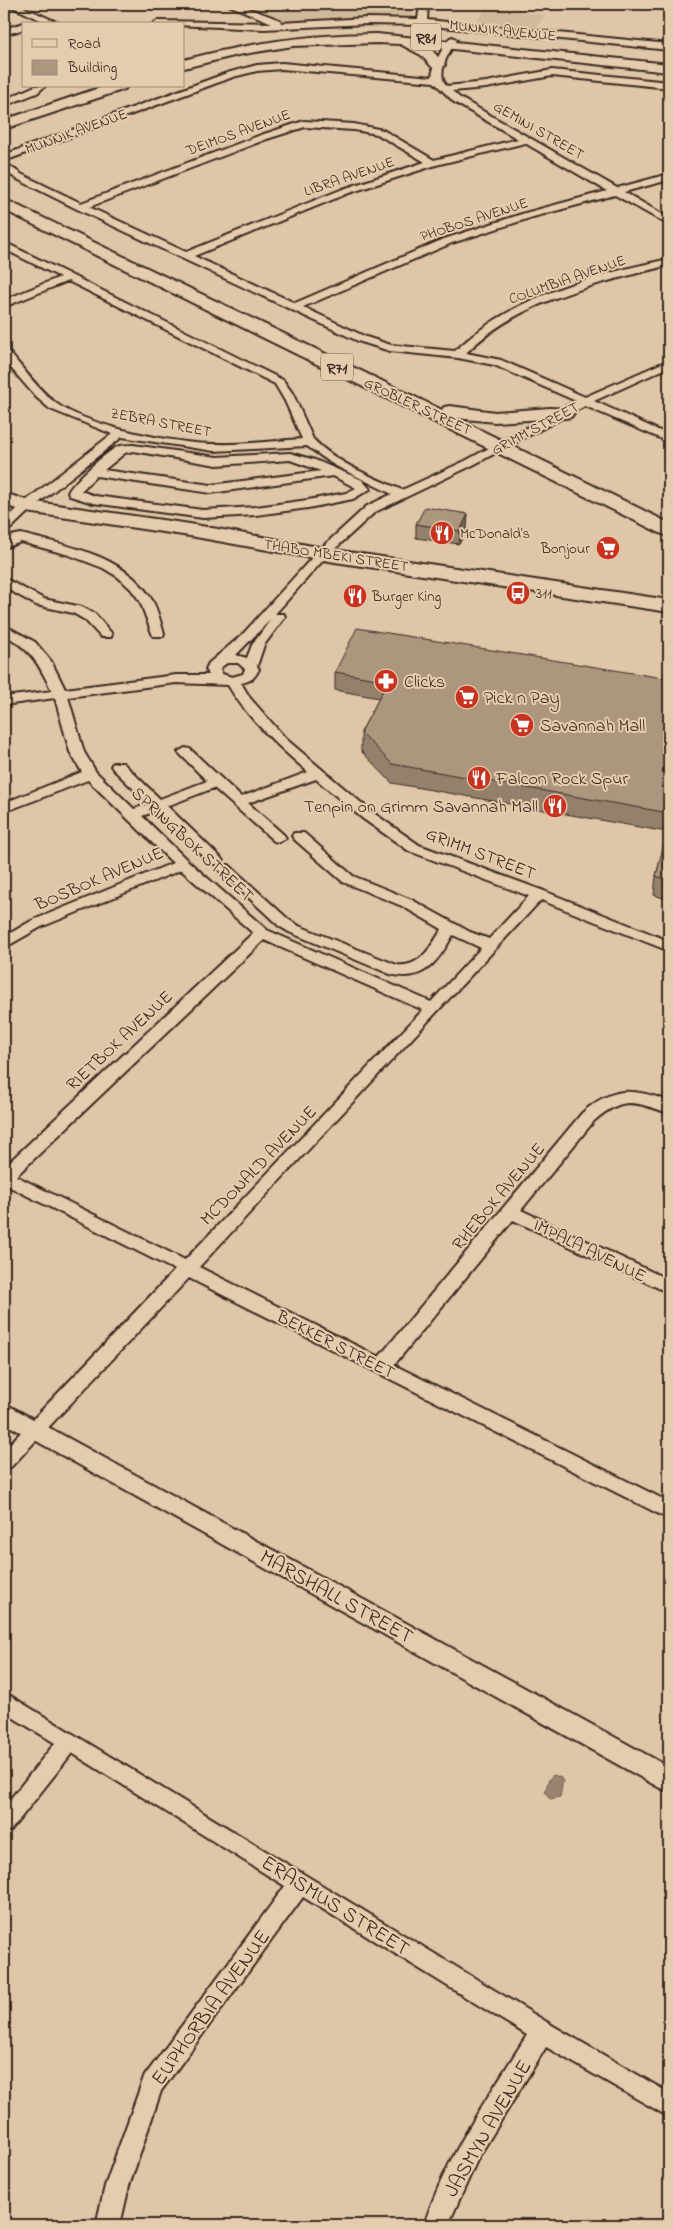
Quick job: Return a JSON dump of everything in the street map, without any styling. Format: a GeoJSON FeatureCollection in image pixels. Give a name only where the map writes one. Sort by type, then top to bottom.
{"type":"FeatureCollection","features":[{"type":"Feature","properties":{"kind":"main road","name":"MUNNIK AVENUE"},"geometry":{"type":"LineString","coordinates":[[185,58],[243,45],[290,38],[357,34],[408,35],[446,52],[496,50],[669,68]]}},
{"type":"Feature","properties":{"kind":"main road","name":"MUNNIK AVENUE"},"geometry":{"type":"LineString","coordinates":[[185,64],[216,56],[295,42],[338,38],[388,38],[446,52],[669,64]]}},
{"type":"Feature","properties":{"kind":"main road"},"geometry":{"type":"LineString","coordinates":[[388,38],[421,48],[432,57],[446,52]]}},
{"type":"Feature","properties":{"kind":"main road"},"geometry":{"type":"LineString","coordinates":[[185,51],[243,45]]}},
{"type":"Feature","properties":{"kind":"main road","name":"MUNNIK AVENUE"},"geometry":{"type":"LineString","coordinates":[[46,109],[54,103],[95,88]]}},
{"type":"Feature","properties":{"kind":"main road","name":"MUNNIK AVENUE"},"geometry":{"type":"LineString","coordinates":[[4,125],[46,109],[114,88]]}},
{"type":"Feature","properties":{"kind":"main road","name":"GROBLER STREET"},"geometry":{"type":"LineString","coordinates":[[4,204],[375,386],[503,446],[669,530]]}},
{"type":"Feature","properties":{"kind":"main road"},"geometry":{"type":"LineString","coordinates":[[375,386],[401,392],[447,410],[472,416],[510,418],[565,413]]}},
{"type":"Feature","properties":{"kind":"main road","name":"THABO MBEKI STREET"},"geometry":{"type":"LineString","coordinates":[[4,499],[27,506],[190,530],[329,555],[669,606]]}},
{"type":"Feature","properties":{"kind":"street"},"geometry":{"type":"LineString","coordinates":[[10,4],[52,22]]}},
{"type":"Feature","properties":{"kind":"street"},"geometry":{"type":"LineString","coordinates":[[230,4],[281,25]]}},
{"type":"Feature","properties":{"kind":"street"},"geometry":{"type":"LineString","coordinates":[[422,22],[424,4]]}},
{"type":"Feature","properties":{"kind":"street"},"geometry":{"type":"LineString","coordinates":[[643,4],[669,7]]}},
{"type":"Feature","properties":{"kind":"street"},"geometry":{"type":"LineString","coordinates":[[35,22],[45,19]]}},
{"type":"Feature","properties":{"kind":"street","name":"MUNNIK AVENUE"},"geometry":{"type":"LineString","coordinates":[[185,22],[281,25],[367,21],[422,22],[669,47]]}},
{"type":"Feature","properties":{"kind":"street"},"geometry":{"type":"LineString","coordinates":[[4,32],[22,27]]}},
{"type":"Feature","properties":{"kind":"street"},"geometry":{"type":"LineString","coordinates":[[438,80],[436,71],[446,52]]}},
{"type":"Feature","properties":{"kind":"street","name":"MUNNIK AVENUE"},"geometry":{"type":"LineString","coordinates":[[5,159],[230,75],[257,68],[293,67],[438,80]]}},
{"type":"Feature","properties":{"kind":"street"},"geometry":{"type":"LineString","coordinates":[[446,89],[486,85],[557,73],[669,85]]}},
{"type":"Feature","properties":{"kind":"street","name":"GEMINI STREET"},"geometry":{"type":"LineString","coordinates":[[438,80],[462,104],[669,222]]}},
{"type":"Feature","properties":{"kind":"street"},"geometry":{"type":"LineString","coordinates":[[4,103],[38,88]]}},
{"type":"Feature","properties":{"kind":"street","name":"DEIMOS AVENUE"},"geometry":{"type":"LineString","coordinates":[[81,207],[264,137],[304,124],[354,126],[380,132],[433,163]]}},
{"type":"Feature","properties":{"kind":"street","name":"LIBRA AVENUE"},"geometry":{"type":"LineString","coordinates":[[186,256],[331,197],[433,163],[527,140]]}},
{"type":"Feature","properties":{"kind":"street"},"geometry":{"type":"LineString","coordinates":[[5,159],[18,176],[362,340],[382,346],[458,355],[497,362],[669,439]]}},
{"type":"Feature","properties":{"kind":"street","name":"PHOBOS AVENUE"},"geometry":{"type":"LineString","coordinates":[[295,307],[448,241],[529,215],[669,177]]}},
{"type":"Feature","properties":{"kind":"street"},"geometry":{"type":"LineString","coordinates":[[4,245],[279,382],[288,394],[293,409],[310,442],[341,464],[403,496]]}},
{"type":"Feature","properties":{"kind":"street","name":"COLUMBIA AVENUE"},"geometry":{"type":"LineString","coordinates":[[458,355],[468,342],[488,326],[518,310],[570,291],[669,262]]}},
{"type":"Feature","properties":{"kind":"street"},"geometry":{"type":"LineString","coordinates":[[4,304],[69,277]]}},
{"type":"Feature","properties":{"kind":"street","name":"ZEBRA STREET"},"geometry":{"type":"LineString","coordinates":[[4,353],[40,396],[54,407],[75,417],[120,433],[214,448],[310,442]]}},
{"type":"Feature","properties":{"kind":"street","name":"GRIMM STREET"},"geometry":{"type":"LineString","coordinates":[[329,555],[272,624],[258,645],[250,665],[252,672],[233,679],[213,673],[219,663],[247,638],[329,555],[403,496],[503,446],[585,401],[669,363]]}},
{"type":"Feature","properties":{"kind":"street"},"geometry":{"type":"LineString","coordinates":[[4,528],[27,506],[120,433]]}},
{"type":"Feature","properties":{"kind":"street"},"geometry":{"type":"LineString","coordinates":[[133,448],[217,461],[290,456],[311,462],[333,473],[358,483],[364,489],[349,496],[308,504],[256,511],[203,514],[142,507],[76,495],[74,490],[121,450],[133,448]]}},
{"type":"Feature","properties":{"kind":"street"},"geometry":{"type":"LineString","coordinates":[[93,472],[211,489],[333,473]]}},
{"type":"Feature","properties":{"kind":"street"},"geometry":{"type":"LineString","coordinates":[[190,530],[203,514]]}},
{"type":"Feature","properties":{"kind":"street"},"geometry":{"type":"LineString","coordinates":[[4,544],[9,540],[21,538],[96,560],[112,567],[132,583],[146,601],[158,633]]}},
{"type":"Feature","properties":{"kind":"street"},"geometry":{"type":"LineString","coordinates":[[4,582],[40,602],[77,610],[90,617],[106,634]]}},
{"type":"Feature","properties":{"kind":"street","name":"SPRINGBOK STREET"},"geometry":{"type":"LineString","coordinates":[[4,629],[20,638],[42,656],[61,695],[77,752],[90,774],[183,864],[262,933],[433,1010]]}},
{"type":"Feature","properties":{"kind":"street"},"geometry":{"type":"LineString","coordinates":[[176,679],[219,663],[236,659],[250,665]]}},
{"type":"Feature","properties":{"kind":"street"},"geometry":{"type":"LineString","coordinates":[[4,701],[176,679],[233,679]]}},
{"type":"Feature","properties":{"kind":"street","name":"GRIMM STREET"},"geometry":{"type":"LineString","coordinates":[[233,679],[244,700],[281,742],[367,815],[414,848],[539,894],[669,946]]}},
{"type":"Feature","properties":{"kind":"street"},"geometry":{"type":"LineString","coordinates":[[185,752],[279,838]]}},
{"type":"Feature","properties":{"kind":"street"},"geometry":{"type":"LineString","coordinates":[[118,766],[220,865],[284,923],[395,970],[413,972],[428,961],[451,927]]}},
{"type":"Feature","properties":{"kind":"street"},"geometry":{"type":"LineString","coordinates":[[239,802],[318,773]]}},
{"type":"Feature","properties":{"kind":"street"},"geometry":{"type":"LineString","coordinates":[[4,808],[90,774]]}},
{"type":"Feature","properties":{"kind":"street"},"geometry":{"type":"LineString","coordinates":[[132,815],[216,782]]}},
{"type":"Feature","properties":{"kind":"street"},"geometry":{"type":"LineString","coordinates":[[299,836],[348,879],[407,903],[491,946]]}},
{"type":"Feature","properties":{"kind":"street","name":"BOSBOK AVENUE"},"geometry":{"type":"LineString","coordinates":[[4,943],[36,924],[183,864]]}},
{"type":"Feature","properties":{"kind":"street","name":"MCDONALD AVENUE"},"geometry":{"type":"LineString","coordinates":[[4,1462],[433,1010],[539,894]]}},
{"type":"Feature","properties":{"kind":"street","name":"RIETBOK AVENUE"},"geometry":{"type":"LineString","coordinates":[[4,1177],[262,933]]}},
{"type":"Feature","properties":{"kind":"street","name":"RHEBOK AVENUE"},"geometry":{"type":"LineString","coordinates":[[382,1367],[588,1117],[607,1102],[621,1098],[636,1097],[669,1107]]}},
{"type":"Feature","properties":{"kind":"street","name":"BEKKER STREET"},"geometry":{"type":"LineString","coordinates":[[4,1177],[669,1511]]}},
{"type":"Feature","properties":{"kind":"street","name":"IMPALA AVENUE"},"geometry":{"type":"LineString","coordinates":[[511,1212],[669,1287]]}},
{"type":"Feature","properties":{"kind":"street","name":"MARSHALL STREET"},"geometry":{"type":"LineString","coordinates":[[4,1412],[669,1780]]}},
{"type":"Feature","properties":{"kind":"street","name":"ERASMUS STREET"},"geometry":{"type":"LineString","coordinates":[[4,1701],[542,2032],[669,2106]]}},
{"type":"Feature","properties":{"kind":"street"},"geometry":{"type":"LineString","coordinates":[[4,1823],[69,1742]]}},
{"type":"Feature","properties":{"kind":"street","name":"EUPHORBIA AVENUE"},"geometry":{"type":"LineString","coordinates":[[108,2225],[117,2186],[152,2085],[300,1882]]}},
{"type":"Feature","properties":{"kind":"street","name":"JASMYN AVENUE"},"geometry":{"type":"LineString","coordinates":[[436,2225],[449,2191],[468,2153],[542,2032]]}},
{"type":"Feature","properties":{"kind":"shaded area"},"geometry":{"type":"Polygon","coordinates":[[[235,4],[414,4],[412,20],[365,17],[280,22],[235,4]]]}},
{"type":"Feature","properties":{"kind":"shaded area"},"geometry":{"type":"Polygon","coordinates":[[[487,8],[545,15],[533,32],[474,25],[487,8]]]}},
{"type":"Feature","properties":{"kind":"shaded area"},"geometry":{"type":"Polygon","coordinates":[[[553,1775],[560,1777],[563,1781],[560,1797],[550,1799],[545,1792],[549,1779],[553,1775]]]}},
{"type":"Feature","properties":{"kind":"building"},"geometry":{"type":"Polygon","coordinates":[[[425,507],[468,514],[460,531],[416,524],[425,507]]]}},
{"type":"Feature","properties":{"kind":"building","name":"Savannah Mall"},"geometry":{"type":"Polygon","coordinates":[[[357,628],[669,679],[669,813],[392,764],[361,732],[388,681],[335,672],[357,628]]]}},
{"type":"Feature","properties":{"kind":"building"},"geometry":{"type":"Polygon","coordinates":[[[669,824],[669,880],[656,876],[669,824]]]}},
{"type":"Feature","properties":{"kind":"place","name":"McDonald's"},"geometry":{"type":"Point","coordinates":[442,533]}},
{"type":"Feature","properties":{"kind":"place","name":"Bonjour"},"geometry":{"type":"Point","coordinates":[608,548]}},
{"type":"Feature","properties":{"kind":"place","name":"311"},"geometry":{"type":"Point","coordinates":[518,593]}},
{"type":"Feature","properties":{"kind":"place","name":"Burger King"},"geometry":{"type":"Point","coordinates":[355,596]}},
{"type":"Feature","properties":{"kind":"place","name":"Clicks"},"geometry":{"type":"Point","coordinates":[386,681]}},
{"type":"Feature","properties":{"kind":"place","name":"Pick n Pay"},"geometry":{"type":"Point","coordinates":[467,697]}},
{"type":"Feature","properties":{"kind":"place","name":"Savannah Mall"},"geometry":{"type":"Point","coordinates":[522,725]}},
{"type":"Feature","properties":{"kind":"place","name":"Falcon Rock Spur"},"geometry":{"type":"Point","coordinates":[479,778]}},
{"type":"Feature","properties":{"kind":"place","name":"Tenpin on Grimm Savannah Mall"},"geometry":{"type":"Point","coordinates":[555,806]}}]}
